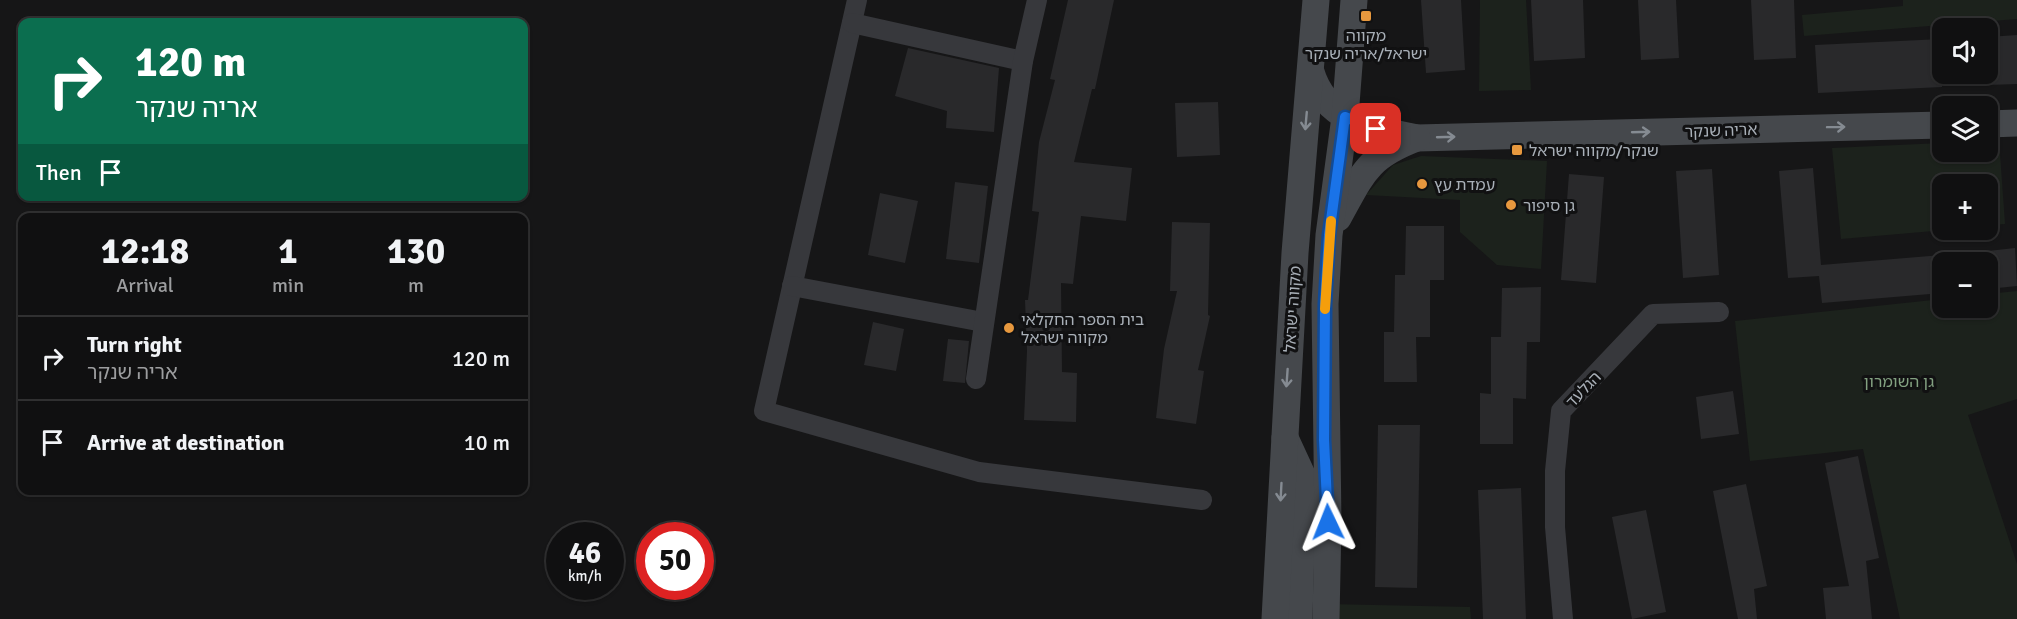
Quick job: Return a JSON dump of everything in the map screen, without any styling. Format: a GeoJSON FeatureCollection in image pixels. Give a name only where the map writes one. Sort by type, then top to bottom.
{"type":"FeatureCollection","features":[{"type":"Feature","properties":{"kind":"main road","name":"מקווה ישראל"},"geometry":{"type":"LineString","coordinates":[[1275,619],[1284,434],[1316,0]]}},
{"type":"Feature","properties":{"kind":"main road","name":"מקווה ישראל"},"geometry":{"type":"LineString","coordinates":[[1326,619],[1328,522],[1324,440],[1325,304],[1329,235],[1345,117],[1354,0]]}},
{"type":"Feature","properties":{"kind":"main road","name":"אריה שנקר"},"geometry":{"type":"LineString","coordinates":[[1311,72],[1315,87],[1324,99],[1345,117],[1376,129],[1418,138],[1932,125]]}},
{"type":"Feature","properties":{"kind":"main road"},"geometry":{"type":"LineString","coordinates":[[1998,124],[2017,123]]}},
{"type":"Feature","properties":{"kind":"main road"},"geometry":{"type":"LineString","coordinates":[[1329,235],[1366,169],[1380,156],[1418,138]]}},
{"type":"Feature","properties":{"kind":"main road"},"geometry":{"type":"LineString","coordinates":[[1284,434],[1303,477],[1299,619]]}},
{"type":"Feature","properties":{"kind":"main road"},"geometry":{"type":"LineString","coordinates":[[1303,477],[1324,440]]}},
{"type":"Feature","properties":{"kind":"street"},"geometry":{"type":"LineString","coordinates":[[857,0],[764,411],[979,472],[1202,500]]}},
{"type":"Feature","properties":{"kind":"street"},"geometry":{"type":"LineString","coordinates":[[976,379],[1023,61],[1037,0]]}},
{"type":"Feature","properties":{"kind":"street"},"geometry":{"type":"LineString","coordinates":[[852,23],[1023,61]]}},
{"type":"Feature","properties":{"kind":"street"},"geometry":{"type":"LineString","coordinates":[[792,286],[983,322]]}},
{"type":"Feature","properties":{"kind":"street","name":"הגלעד"},"geometry":{"type":"LineString","coordinates":[[1563,619],[1555,527],[1555,471],[1561,411],[1653,314],[1719,312]]}},
{"type":"Feature","properties":{"kind":"green space"},"geometry":{"type":"Polygon","coordinates":[[[1480,0],[1526,0],[1531,90],[1479,91],[1480,0]]]}},
{"type":"Feature","properties":{"kind":"green space"},"geometry":{"type":"Polygon","coordinates":[[[1903,0],[2017,0],[2017,19],[1932,18],[1932,26],[1804,36],[1802,15],[1903,6],[1903,0]]]}},
{"type":"Feature","properties":{"kind":"green space"},"geometry":{"type":"Polygon","coordinates":[[[1998,140],[2005,224],[1998,224],[1998,174],[1932,174],[1932,231],[1841,239],[1832,148],[1932,143],[1932,162],[1998,162],[1998,140]]]}},
{"type":"Feature","properties":{"kind":"green space"},"geometry":{"type":"Polygon","coordinates":[[[1421,156],[1547,161],[1541,269],[1497,265],[1460,232],[1460,200],[1366,195],[1393,165],[1421,156]]]}},
{"type":"Feature","properties":{"kind":"green space","name":"גן השומרון"},"geometry":{"type":"Polygon","coordinates":[[[2017,291],[2017,399],[1968,415],[2017,564],[2017,619],[1900,619],[1863,449],[1750,461],[1735,321],[1932,300],[1932,318],[1998,318],[1998,293],[2017,291]]]}},
{"type":"Feature","properties":{"kind":"green space"},"geometry":{"type":"Polygon","coordinates":[[[1327,604],[1470,607],[1471,619],[1326,619],[1327,604]]]}},
{"type":"Feature","properties":{"kind":"building"},"geometry":{"type":"Polygon","coordinates":[[[1068,0],[1114,0],[1095,89],[1092,89],[1074,162],[1132,168],[1126,221],[1081,216],[1073,284],[1061,283],[1062,372],[1077,373],[1076,422],[1024,420],[1027,351],[1025,300],[1028,300],[1039,212],[1032,211],[1039,142],[1055,80],[1050,79],[1068,0]]]}},
{"type":"Feature","properties":{"kind":"building"},"geometry":{"type":"Polygon","coordinates":[[[1421,0],[1461,0],[1465,70],[1426,73],[1421,0]]]}},
{"type":"Feature","properties":{"kind":"building"},"geometry":{"type":"Polygon","coordinates":[[[1531,0],[1583,0],[1585,58],[1534,61],[1531,0]]]}},
{"type":"Feature","properties":{"kind":"building"},"geometry":{"type":"Polygon","coordinates":[[[1638,0],[1676,0],[1679,58],[1641,60],[1638,0]]]}},
{"type":"Feature","properties":{"kind":"building"},"geometry":{"type":"Polygon","coordinates":[[[1751,0],[1794,0],[1796,58],[1754,60],[1751,0]]]}},
{"type":"Feature","properties":{"kind":"building"},"geometry":{"type":"Polygon","coordinates":[[[2017,35],[2017,84],[1988,85],[1998,84],[1998,36],[2017,35]]]}},
{"type":"Feature","properties":{"kind":"building"},"geometry":{"type":"Polygon","coordinates":[[[1932,39],[1932,84],[1942,84],[1942,87],[1818,93],[1815,45],[1932,39]]]}},
{"type":"Feature","properties":{"kind":"building"},"geometry":{"type":"Polygon","coordinates":[[[908,48],[999,68],[994,132],[946,128],[947,111],[895,96],[908,48]]]}},
{"type":"Feature","properties":{"kind":"building"},"geometry":{"type":"Polygon","coordinates":[[[1218,102],[1220,155],[1177,157],[1175,103],[1218,102]]]}},
{"type":"Feature","properties":{"kind":"building"},"geometry":{"type":"Polygon","coordinates":[[[1813,168],[1821,265],[1932,256],[1932,294],[1822,303],[1819,276],[1788,278],[1779,171],[1813,168]]]}},
{"type":"Feature","properties":{"kind":"building"},"geometry":{"type":"Polygon","coordinates":[[[1712,169],[1719,275],[1683,278],[1676,171],[1712,169]]]}},
{"type":"Feature","properties":{"kind":"building"},"geometry":{"type":"Polygon","coordinates":[[[1569,174],[1604,177],[1596,283],[1561,280],[1569,174]]]}},
{"type":"Feature","properties":{"kind":"building"},"geometry":{"type":"Polygon","coordinates":[[[955,182],[988,186],[979,263],[946,259],[955,182]]]}},
{"type":"Feature","properties":{"kind":"building"},"geometry":{"type":"Polygon","coordinates":[[[880,193],[918,201],[905,263],[868,255],[880,193]]]}},
{"type":"Feature","properties":{"kind":"building"},"geometry":{"type":"Polygon","coordinates":[[[1172,222],[1210,223],[1208,315],[1210,316],[1198,370],[1204,371],[1196,424],[1156,418],[1164,349],[1177,291],[1170,291],[1172,222]]]}},
{"type":"Feature","properties":{"kind":"building"},"geometry":{"type":"Polygon","coordinates":[[[1406,226],[1444,226],[1444,280],[1430,280],[1430,337],[1416,337],[1417,382],[1384,382],[1384,332],[1394,332],[1395,275],[1405,275],[1406,226]]]}},
{"type":"Feature","properties":{"kind":"building"},"geometry":{"type":"Polygon","coordinates":[[[2015,248],[2017,286],[1998,288],[1998,252],[1988,251],[2015,248]]]}},
{"type":"Feature","properties":{"kind":"building"},"geometry":{"type":"Polygon","coordinates":[[[1541,287],[1540,342],[1527,342],[1526,399],[1513,398],[1513,444],[1480,444],[1480,393],[1491,394],[1491,337],[1501,337],[1502,288],[1541,287]]]}},
{"type":"Feature","properties":{"kind":"building"},"geometry":{"type":"Polygon","coordinates":[[[873,322],[904,329],[896,371],[864,365],[873,322]]]}},
{"type":"Feature","properties":{"kind":"building"},"geometry":{"type":"Polygon","coordinates":[[[948,339],[969,341],[965,383],[943,381],[948,339]]]}},
{"type":"Feature","properties":{"kind":"building"},"geometry":{"type":"Polygon","coordinates":[[[1733,391],[1739,434],[1701,439],[1696,397],[1733,391]]]}},
{"type":"Feature","properties":{"kind":"building"},"geometry":{"type":"Polygon","coordinates":[[[1378,425],[1420,425],[1417,588],[1375,587],[1378,425]]]}},
{"type":"Feature","properties":{"kind":"building"},"geometry":{"type":"Polygon","coordinates":[[[1858,456],[1879,558],[1866,561],[1872,619],[1826,619],[1823,588],[1849,586],[1825,463],[1858,456]]]}},
{"type":"Feature","properties":{"kind":"building"},"geometry":{"type":"Polygon","coordinates":[[[1746,484],[1767,586],[1754,589],[1757,619],[1738,619],[1713,491],[1746,484]]]}},
{"type":"Feature","properties":{"kind":"building"},"geometry":{"type":"Polygon","coordinates":[[[1521,488],[1526,619],[1483,619],[1478,490],[1521,488]]]}},
{"type":"Feature","properties":{"kind":"building"},"geometry":{"type":"Polygon","coordinates":[[[1646,510],[1666,612],[1632,619],[1612,517],[1646,510]]]}},
{"type":"Feature","properties":{"kind":"slow traffic"},"geometry":{"type":"LineString","coordinates":[[1325,309],[1331,221]]}},
{"type":"Feature","properties":{"kind":"place","name":"מקווה ישראל/אריה שנקר"},"geometry":{"type":"Point","coordinates":[1366,16]}},
{"type":"Feature","properties":{"kind":"place","name":"שנקר/מקווה ישראל"},"geometry":{"type":"Point","coordinates":[1517,150]}},
{"type":"Feature","properties":{"kind":"place","name":"עמדת עץ"},"geometry":{"type":"Point","coordinates":[1422,184]}},
{"type":"Feature","properties":{"kind":"place","name":"גן סיפור"},"geometry":{"type":"Point","coordinates":[1511,205]}},
{"type":"Feature","properties":{"kind":"place","name":"בית הספר החקלאי מקווה ישראל"},"geometry":{"type":"Point","coordinates":[1009,328]}},
{"type":"Feature","properties":{"kind":"route"},"geometry":{"type":"LineString","coordinates":[[1328,522],[1324,440],[1324,340],[1329,235],[1345,117],[1376,129]]}}]}
